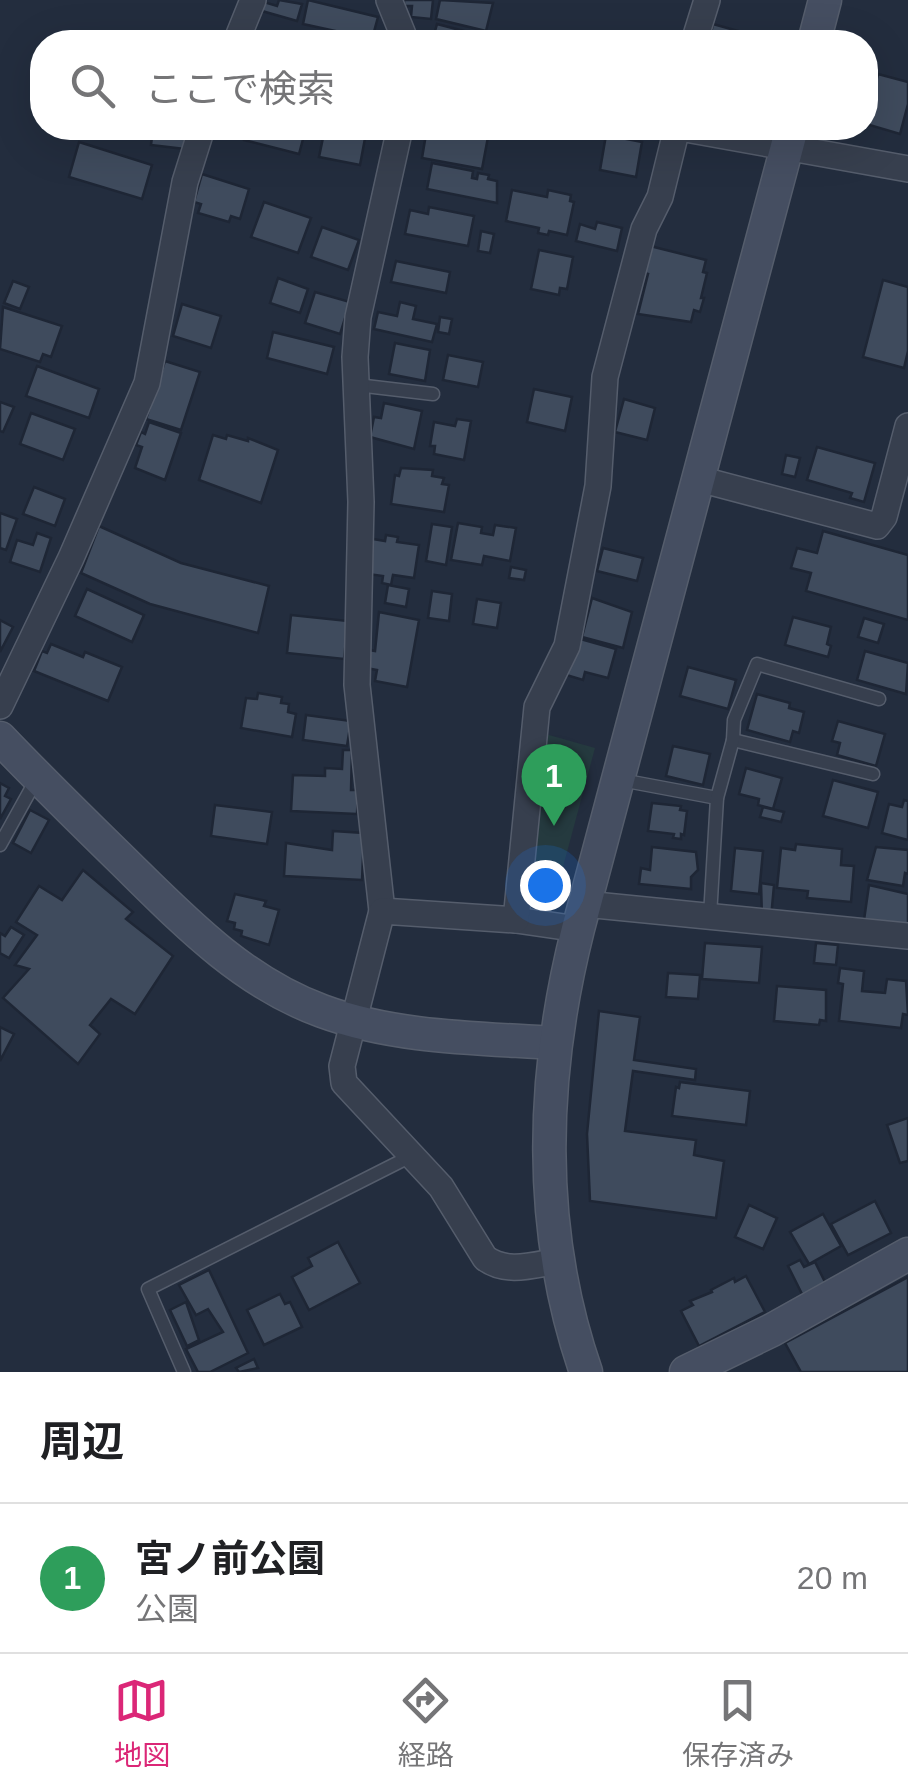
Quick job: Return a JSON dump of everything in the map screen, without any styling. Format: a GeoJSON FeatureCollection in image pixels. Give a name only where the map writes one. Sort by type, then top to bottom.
{"type":"FeatureCollection","features":[{"type":"Feature","properties":{"kind":"street"},"geometry":{"type":"LineString","coordinates":[[241,30],[252,0]]}},
{"type":"Feature","properties":{"kind":"street"},"geometry":{"type":"LineString","coordinates":[[390,0],[401,30]]}},
{"type":"Feature","properties":{"kind":"street"},"geometry":{"type":"LineString","coordinates":[[698,30],[707,0]]}},
{"type":"Feature","properties":{"kind":"street"},"geometry":{"type":"LineString","coordinates":[[817,30],[825,0]]}},
{"type":"Feature","properties":{"kind":"street"},"geometry":{"type":"LineString","coordinates":[[0,706],[71,558],[147,383],[184,182],[198,140]]}},
{"type":"Feature","properties":{"kind":"street"},"geometry":{"type":"LineString","coordinates":[[397,140],[358,318],[355,358],[361,502],[357,685],[382,911],[342,1066],[344,1082],[413,1155],[460,1214],[485,1258],[494,1265],[508,1267],[558,1260]]}},
{"type":"Feature","properties":{"kind":"street"},"geometry":{"type":"LineString","coordinates":[[516,920],[537,706],[567,646],[598,486],[605,377],[644,229],[660,197],[675,140]]}},
{"type":"Feature","properties":{"kind":"street"},"geometry":{"type":"LineString","coordinates":[[586,1372],[553,1230],[548,1136],[554,1043],[582,916],[788,140]]}},
{"type":"Feature","properties":{"kind":"street"},"geometry":{"type":"LineString","coordinates":[[797,140],[908,169]]}},
{"type":"Feature","properties":{"kind":"street"},"geometry":{"type":"LineString","coordinates":[[699,479],[876,526],[884,517],[908,426]]}},
{"type":"Feature","properties":{"kind":"street"},"geometry":{"type":"LineString","coordinates":[[0,738],[210,946],[300,1002],[353,1020],[437,1035],[554,1043]]}},
{"type":"Feature","properties":{"kind":"street"},"geometry":{"type":"LineString","coordinates":[[382,911],[516,920],[710,916],[908,936]]}},
{"type":"Feature","properties":{"kind":"street"},"geometry":{"type":"LineString","coordinates":[[686,1372],[772,1330],[908,1254]]}},
{"type":"Feature","properties":{"kind":"lane"},"geometry":{"type":"LineString","coordinates":[[357,385],[434,394]]}},
{"type":"Feature","properties":{"kind":"lane"},"geometry":{"type":"LineString","coordinates":[[710,916],[717,798],[733,740],[734,720],[757,664],[879,700]]}},
{"type":"Feature","properties":{"kind":"lane"},"geometry":{"type":"LineString","coordinates":[[733,740],[873,774]]}},
{"type":"Feature","properties":{"kind":"lane"},"geometry":{"type":"LineString","coordinates":[[0,845],[38,778]]}},
{"type":"Feature","properties":{"kind":"lane"},"geometry":{"type":"LineString","coordinates":[[620,780],[717,798]]}},
{"type":"Feature","properties":{"kind":"lane"},"geometry":{"type":"LineString","coordinates":[[184,1372],[148,1290],[413,1155]]}},
{"type":"Feature","properties":{"kind":"green space"},"geometry":{"type":"Polygon","coordinates":[[[542,733],[595,748],[552,908],[526,904],[542,733]]]}},
{"type":"Feature","properties":{"kind":"building"},"geometry":{"type":"Polygon","coordinates":[[[279,0],[302,4],[297,21],[262,11],[264,2],[277,6],[279,0]]]}},
{"type":"Feature","properties":{"kind":"building"},"geometry":{"type":"Polygon","coordinates":[[[308,0],[378,17],[374,30],[331,30],[303,24],[308,0]]]}},
{"type":"Feature","properties":{"kind":"building"},"geometry":{"type":"Polygon","coordinates":[[[404,0],[433,0],[431,19],[411,17],[412,6],[404,6],[404,0]]]}},
{"type":"Feature","properties":{"kind":"building"},"geometry":{"type":"Polygon","coordinates":[[[440,0],[493,3],[486,30],[436,19],[440,0]]]}},
{"type":"Feature","properties":{"kind":"building"},"geometry":{"type":"Polygon","coordinates":[[[437,24],[460,30],[435,30],[437,24]]]}},
{"type":"Feature","properties":{"kind":"building"},"geometry":{"type":"Polygon","coordinates":[[[713,24],[734,30],[712,30],[713,24]]]}},
{"type":"Feature","properties":{"kind":"building"},"geometry":{"type":"Polygon","coordinates":[[[878,74],[908,82],[908,104],[900,134],[878,128],[878,74]]]}},
{"type":"Feature","properties":{"kind":"building"},"geometry":{"type":"Polygon","coordinates":[[[152,140],[186,140],[185,149],[151,145],[152,140]]]}},
{"type":"Feature","properties":{"kind":"building"},"geometry":{"type":"Polygon","coordinates":[[[244,140],[303,140],[299,154],[244,140]]]}},
{"type":"Feature","properties":{"kind":"building"},"geometry":{"type":"Polygon","coordinates":[[[323,140],[365,140],[360,165],[319,157],[323,140]]]}},
{"type":"Feature","properties":{"kind":"building"},"geometry":{"type":"Polygon","coordinates":[[[425,140],[487,140],[482,169],[422,158],[425,140]]]}},
{"type":"Feature","properties":{"kind":"building"},"geometry":{"type":"Polygon","coordinates":[[[605,140],[642,142],[636,177],[600,170],[605,140]]]}},
{"type":"Feature","properties":{"kind":"building"},"geometry":{"type":"Polygon","coordinates":[[[79,142],[152,165],[142,199],[69,177],[79,142]]]}},
{"type":"Feature","properties":{"kind":"building"},"geometry":{"type":"Polygon","coordinates":[[[432,163],[473,171],[472,178],[477,179],[478,173],[489,175],[488,179],[497,181],[497,203],[427,189],[432,163]]]}},
{"type":"Feature","properties":{"kind":"building"},"geometry":{"type":"Polygon","coordinates":[[[202,174],[249,189],[240,219],[231,216],[229,222],[198,213],[201,204],[194,202],[202,174]]]}},
{"type":"Feature","properties":{"kind":"building"},"geometry":{"type":"Polygon","coordinates":[[[512,190],[547,197],[548,190],[571,195],[570,201],[574,202],[567,235],[538,233],[539,228],[506,221],[512,190]]]}},
{"type":"Feature","properties":{"kind":"building"},"geometry":{"type":"Polygon","coordinates":[[[264,202],[311,218],[298,253],[251,237],[264,202]]]}},
{"type":"Feature","properties":{"kind":"building"},"geometry":{"type":"Polygon","coordinates":[[[429,207],[474,216],[468,246],[405,234],[410,210],[428,214],[429,207]]]}},
{"type":"Feature","properties":{"kind":"building"},"geometry":{"type":"Polygon","coordinates":[[[597,222],[622,228],[617,251],[576,241],[580,224],[595,229],[597,222]]]}},
{"type":"Feature","properties":{"kind":"building"},"geometry":{"type":"Polygon","coordinates":[[[322,227],[359,240],[348,270],[311,257],[322,227]]]}},
{"type":"Feature","properties":{"kind":"building"},"geometry":{"type":"Polygon","coordinates":[[[481,231],[494,234],[490,253],[478,251],[481,231]]]}},
{"type":"Feature","properties":{"kind":"building"},"geometry":{"type":"Polygon","coordinates":[[[650,246],[706,260],[704,298],[700,312],[694,310],[691,322],[638,314],[650,246]]]}},
{"type":"Feature","properties":{"kind":"building"},"geometry":{"type":"Polygon","coordinates":[[[539,250],[573,257],[567,289],[560,288],[559,295],[531,289],[539,250]]]}},
{"type":"Feature","properties":{"kind":"building"},"geometry":{"type":"Polygon","coordinates":[[[396,261],[450,272],[446,293],[391,282],[396,261]]]}},
{"type":"Feature","properties":{"kind":"building"},"geometry":{"type":"Polygon","coordinates":[[[278,278],[308,289],[300,313],[270,303],[278,278]]]}},
{"type":"Feature","properties":{"kind":"building"},"geometry":{"type":"Polygon","coordinates":[[[883,280],[908,287],[908,351],[904,368],[863,357],[883,280]]]}},
{"type":"Feature","properties":{"kind":"building"},"geometry":{"type":"Polygon","coordinates":[[[13,281],[29,287],[20,309],[4,303],[13,281]]]}},
{"type":"Feature","properties":{"kind":"building"},"geometry":{"type":"Polygon","coordinates":[[[315,292],[350,302],[340,334],[305,323],[315,292]]]}},
{"type":"Feature","properties":{"kind":"building"},"geometry":{"type":"Polygon","coordinates":[[[400,302],[416,306],[413,319],[437,324],[432,342],[374,329],[378,312],[397,316],[400,302]]]}},
{"type":"Feature","properties":{"kind":"building"},"geometry":{"type":"Polygon","coordinates":[[[182,304],[221,316],[211,348],[173,336],[182,304]]]}},
{"type":"Feature","properties":{"kind":"building"},"geometry":{"type":"Polygon","coordinates":[[[3,307],[62,326],[51,357],[43,354],[40,362],[0,349],[3,307]]]}},
{"type":"Feature","properties":{"kind":"building"},"geometry":{"type":"Polygon","coordinates":[[[440,317],[452,319],[449,334],[438,332],[440,317]]]}},
{"type":"Feature","properties":{"kind":"building"},"geometry":{"type":"Polygon","coordinates":[[[273,332],[334,347],[327,374],[267,358],[273,332]]]}},
{"type":"Feature","properties":{"kind":"building"},"geometry":{"type":"Polygon","coordinates":[[[395,343],[430,350],[425,381],[389,374],[395,343]]]}},
{"type":"Feature","properties":{"kind":"building"},"geometry":{"type":"Polygon","coordinates":[[[448,355],[483,362],[478,387],[443,380],[448,355]]]}},
{"type":"Feature","properties":{"kind":"building"},"geometry":{"type":"Polygon","coordinates":[[[165,361],[200,372],[181,430],[146,419],[165,361]]]}},
{"type":"Feature","properties":{"kind":"building"},"geometry":{"type":"Polygon","coordinates":[[[37,366],[99,389],[89,418],[26,396],[37,366]]]}},
{"type":"Feature","properties":{"kind":"building"},"geometry":{"type":"Polygon","coordinates":[[[534,389],[572,397],[565,431],[527,422],[534,389]]]}},
{"type":"Feature","properties":{"kind":"building"},"geometry":{"type":"Polygon","coordinates":[[[624,399],[655,408],[647,440],[615,432],[624,399]]]}},
{"type":"Feature","properties":{"kind":"building"},"geometry":{"type":"Polygon","coordinates":[[[0,402],[14,407],[3,432],[0,431],[0,402]]]}},
{"type":"Feature","properties":{"kind":"building"},"geometry":{"type":"Polygon","coordinates":[[[384,403],[422,411],[414,449],[370,437],[374,417],[381,418],[384,403]]]}},
{"type":"Feature","properties":{"kind":"building"},"geometry":{"type":"Polygon","coordinates":[[[31,413],[75,429],[63,460],[20,444],[31,413]]]}},
{"type":"Feature","properties":{"kind":"building"},"geometry":{"type":"Polygon","coordinates":[[[457,419],[471,421],[464,460],[434,454],[435,446],[430,446],[434,422],[455,426],[457,419]]]}},
{"type":"Feature","properties":{"kind":"building"},"geometry":{"type":"Polygon","coordinates":[[[149,422],[181,433],[165,480],[135,468],[142,447],[136,445],[149,422]]]}},
{"type":"Feature","properties":{"kind":"building"},"geometry":{"type":"Polygon","coordinates":[[[213,435],[248,438],[278,450],[261,503],[199,480],[213,435]]]}},
{"type":"Feature","properties":{"kind":"building"},"geometry":{"type":"Polygon","coordinates":[[[817,447],[875,463],[864,502],[850,498],[852,493],[807,480],[817,447]]]}},
{"type":"Feature","properties":{"kind":"building"},"geometry":{"type":"Polygon","coordinates":[[[786,455],[800,458],[795,477],[782,474],[786,455]]]}},
{"type":"Feature","properties":{"kind":"building"},"geometry":{"type":"Polygon","coordinates":[[[401,468],[433,470],[432,476],[444,478],[442,484],[449,485],[444,512],[391,504],[395,475],[399,476],[401,468]]]}},
{"type":"Feature","properties":{"kind":"building"},"geometry":{"type":"Polygon","coordinates":[[[34,487],[65,499],[55,526],[23,514],[34,487]]]}},
{"type":"Feature","properties":{"kind":"building"},"geometry":{"type":"Polygon","coordinates":[[[0,513],[17,519],[6,550],[0,548],[0,513]]]}},
{"type":"Feature","properties":{"kind":"building"},"geometry":{"type":"Polygon","coordinates":[[[458,523],[482,527],[481,533],[493,535],[495,525],[516,528],[510,561],[484,556],[482,565],[451,560],[458,523]]]}},
{"type":"Feature","properties":{"kind":"building"},"geometry":{"type":"Polygon","coordinates":[[[432,524],[452,527],[446,565],[426,561],[432,524]]]}},
{"type":"Feature","properties":{"kind":"building"},"geometry":{"type":"Polygon","coordinates":[[[99,526],[181,563],[269,586],[258,633],[150,604],[81,573],[99,526]]]}},
{"type":"Feature","properties":{"kind":"building"},"geometry":{"type":"Polygon","coordinates":[[[823,531],[908,555],[908,620],[806,591],[811,573],[791,568],[797,548],[817,553],[823,531]]]}},
{"type":"Feature","properties":{"kind":"building"},"geometry":{"type":"Polygon","coordinates":[[[37,533],[51,538],[40,572],[10,562],[17,540],[33,545],[37,533]]]}},
{"type":"Feature","properties":{"kind":"building"},"geometry":{"type":"Polygon","coordinates":[[[386,535],[398,537],[397,542],[419,545],[414,578],[393,575],[391,585],[382,583],[383,576],[368,574],[373,539],[385,541],[386,535]]]}},
{"type":"Feature","properties":{"kind":"building"},"geometry":{"type":"Polygon","coordinates":[[[603,548],[643,558],[637,581],[597,571],[603,548]]]}},
{"type":"Feature","properties":{"kind":"building"},"geometry":{"type":"Polygon","coordinates":[[[511,567],[526,570],[524,580],[509,578],[511,567]]]}},
{"type":"Feature","properties":{"kind":"building"},"geometry":{"type":"Polygon","coordinates":[[[388,585],[409,589],[406,607],[385,603],[388,585]]]}},
{"type":"Feature","properties":{"kind":"building"},"geometry":{"type":"Polygon","coordinates":[[[87,589],[144,615],[132,642],[75,616],[87,589]]]}},
{"type":"Feature","properties":{"kind":"building"},"geometry":{"type":"Polygon","coordinates":[[[432,591],[452,594],[449,621],[428,618],[432,591]]]}},
{"type":"Feature","properties":{"kind":"building"},"geometry":{"type":"Polygon","coordinates":[[[592,598],[632,612],[623,648],[582,637],[592,598]]]}},
{"type":"Feature","properties":{"kind":"building"},"geometry":{"type":"Polygon","coordinates":[[[477,599],[501,603],[497,628],[473,624],[477,599]]]}},
{"type":"Feature","properties":{"kind":"building"},"geometry":{"type":"Polygon","coordinates":[[[379,612],[419,620],[407,687],[375,681],[377,670],[366,668],[369,650],[375,651],[379,612]]]}},
{"type":"Feature","properties":{"kind":"building"},"geometry":{"type":"Polygon","coordinates":[[[291,615],[348,621],[344,659],[287,653],[291,615]]]}},
{"type":"Feature","properties":{"kind":"building"},"geometry":{"type":"Polygon","coordinates":[[[793,617],[831,627],[828,657],[785,645],[793,617]]]}},
{"type":"Feature","properties":{"kind":"building"},"geometry":{"type":"Polygon","coordinates":[[[864,618],[884,624],[878,643],[858,637],[864,618]]]}},
{"type":"Feature","properties":{"kind":"building"},"geometry":{"type":"Polygon","coordinates":[[[0,620],[13,627],[0,652],[0,620]]]}},
{"type":"Feature","properties":{"kind":"building"},"geometry":{"type":"Polygon","coordinates":[[[577,638],[616,649],[608,678],[585,672],[583,680],[563,674],[577,638]]]}},
{"type":"Feature","properties":{"kind":"building"},"geometry":{"type":"Polygon","coordinates":[[[51,644],[122,667],[108,701],[34,671],[42,651],[47,653],[51,644]]]}},
{"type":"Feature","properties":{"kind":"building"},"geometry":{"type":"Polygon","coordinates":[[[865,651],[908,663],[906,694],[857,680],[865,651]]]}},
{"type":"Feature","properties":{"kind":"building"},"geometry":{"type":"Polygon","coordinates":[[[688,667],[736,680],[728,709],[680,696],[688,667]]]}},
{"type":"Feature","properties":{"kind":"building"},"geometry":{"type":"Polygon","coordinates":[[[258,693],[282,697],[281,703],[289,704],[288,712],[296,714],[292,737],[241,728],[246,698],[257,699],[258,693]]]}},
{"type":"Feature","properties":{"kind":"building"},"geometry":{"type":"Polygon","coordinates":[[[757,694],[790,703],[789,708],[804,712],[799,733],[793,731],[790,742],[747,730],[757,694]]]}},
{"type":"Feature","properties":{"kind":"building"},"geometry":{"type":"Polygon","coordinates":[[[306,715],[351,721],[347,746],[303,740],[306,715]]]}},
{"type":"Feature","properties":{"kind":"building"},"geometry":{"type":"Polygon","coordinates":[[[838,721],[885,734],[876,766],[837,755],[840,743],[832,741],[838,721]]]}},
{"type":"Feature","properties":{"kind":"building"},"geometry":{"type":"Polygon","coordinates":[[[673,746],[710,754],[703,785],[666,776],[673,746]]]}},
{"type":"Feature","properties":{"kind":"building"},"geometry":{"type":"Polygon","coordinates":[[[343,750],[352,750],[351,790],[358,790],[357,814],[291,811],[293,775],[325,776],[325,768],[342,769],[343,750]]]}},
{"type":"Feature","properties":{"kind":"building"},"geometry":{"type":"Polygon","coordinates":[[[746,768],[782,778],[773,809],[758,805],[759,799],[739,794],[746,768]]]}},
{"type":"Feature","properties":{"kind":"building"},"geometry":{"type":"Polygon","coordinates":[[[833,780],[878,792],[868,828],[823,816],[833,780]]]}},
{"type":"Feature","properties":{"kind":"building"},"geometry":{"type":"Polygon","coordinates":[[[0,783],[9,788],[5,796],[11,799],[0,819],[0,783]]]}},
{"type":"Feature","properties":{"kind":"building"},"geometry":{"type":"Polygon","coordinates":[[[904,800],[908,801],[908,840],[882,833],[889,804],[902,807],[904,800]]]}},
{"type":"Feature","properties":{"kind":"building"},"geometry":{"type":"Polygon","coordinates":[[[652,803],[681,806],[680,810],[687,811],[681,839],[673,838],[674,834],[648,831],[652,803]]]}},
{"type":"Feature","properties":{"kind":"building"},"geometry":{"type":"Polygon","coordinates":[[[215,805],[272,812],[267,844],[211,836],[215,805]]]}},
{"type":"Feature","properties":{"kind":"building"},"geometry":{"type":"Polygon","coordinates":[[[763,807],[784,812],[781,822],[760,817],[763,807]]]}},
{"type":"Feature","properties":{"kind":"building"},"geometry":{"type":"Polygon","coordinates":[[[30,810],[49,820],[31,853],[13,843],[30,810]]]}},
{"type":"Feature","properties":{"kind":"building"},"geometry":{"type":"Polygon","coordinates":[[[333,831],[364,833],[362,880],[284,876],[286,843],[332,850],[333,831]]]}},
{"type":"Feature","properties":{"kind":"building"},"geometry":{"type":"Polygon","coordinates":[[[796,844],[842,849],[841,865],[854,866],[851,902],[807,898],[808,891],[777,888],[781,848],[795,850],[796,844]]]}},
{"type":"Feature","properties":{"kind":"building"},"geometry":{"type":"Polygon","coordinates":[[[652,847],[696,852],[698,870],[691,877],[691,889],[639,884],[641,868],[650,870],[652,847]]]}},
{"type":"Feature","properties":{"kind":"building"},"geometry":{"type":"Polygon","coordinates":[[[876,847],[908,850],[908,874],[905,873],[903,886],[867,880],[876,847]]]}},
{"type":"Feature","properties":{"kind":"building"},"geometry":{"type":"Polygon","coordinates":[[[735,848],[763,851],[759,894],[731,891],[735,848]]]}},
{"type":"Feature","properties":{"kind":"building"},"geometry":{"type":"Polygon","coordinates":[[[83,870],[133,912],[126,919],[173,956],[135,1014],[111,999],[90,1025],[100,1034],[78,1064],[3,998],[29,969],[15,965],[37,935],[16,922],[39,886],[62,900],[83,870]]]}},
{"type":"Feature","properties":{"kind":"building"},"geometry":{"type":"Polygon","coordinates":[[[761,883],[774,885],[771,918],[762,918],[761,883]]]}},
{"type":"Feature","properties":{"kind":"building"},"geometry":{"type":"Polygon","coordinates":[[[869,885],[908,894],[908,926],[864,920],[869,885]]]}},
{"type":"Feature","properties":{"kind":"building"},"geometry":{"type":"Polygon","coordinates":[[[235,894],[266,901],[264,906],[279,910],[269,945],[241,936],[242,931],[234,929],[235,923],[227,921],[235,894]]]}},
{"type":"Feature","properties":{"kind":"building"},"geometry":{"type":"Polygon","coordinates":[[[11,927],[24,935],[9,958],[0,953],[0,933],[5,936],[11,927]]]}},
{"type":"Feature","properties":{"kind":"building"},"geometry":{"type":"Polygon","coordinates":[[[705,943],[762,947],[759,983],[702,979],[705,943]]]}},
{"type":"Feature","properties":{"kind":"building"},"geometry":{"type":"Polygon","coordinates":[[[816,943],[838,945],[836,965],[814,963],[816,943]]]}},
{"type":"Feature","properties":{"kind":"building"},"geometry":{"type":"Polygon","coordinates":[[[840,968],[864,971],[862,991],[885,993],[887,979],[906,981],[908,1015],[903,1014],[901,1028],[839,1021],[843,984],[838,983],[840,968]]]}},
{"type":"Feature","properties":{"kind":"building"},"geometry":{"type":"Polygon","coordinates":[[[668,973],[700,975],[698,999],[666,997],[668,973]]]}},
{"type":"Feature","properties":{"kind":"building"},"geometry":{"type":"Polygon","coordinates":[[[777,986],[826,990],[826,1021],[820,1020],[819,1025],[774,1021],[777,986]]]}},
{"type":"Feature","properties":{"kind":"building"},"geometry":{"type":"Polygon","coordinates":[[[599,1011],[640,1017],[634,1060],[696,1069],[695,1080],[633,1071],[625,1131],[696,1140],[694,1155],[724,1161],[716,1218],[590,1201],[587,1134],[599,1011]]]}},
{"type":"Feature","properties":{"kind":"building"},"geometry":{"type":"Polygon","coordinates":[[[0,1027],[14,1034],[0,1061],[0,1027]]]}},
{"type":"Feature","properties":{"kind":"building"},"geometry":{"type":"Polygon","coordinates":[[[680,1082],[750,1091],[746,1125],[672,1116],[680,1082]]]}},
{"type":"Feature","properties":{"kind":"building"},"geometry":{"type":"Polygon","coordinates":[[[908,1118],[908,1161],[900,1163],[887,1125],[908,1118]]]}},
{"type":"Feature","properties":{"kind":"building"},"geometry":{"type":"Polygon","coordinates":[[[875,1201],[891,1233],[848,1255],[831,1224],[875,1201]]]}},
{"type":"Feature","properties":{"kind":"building"},"geometry":{"type":"Polygon","coordinates":[[[749,1205],[777,1218],[763,1249],[735,1237],[749,1205]]]}},
{"type":"Feature","properties":{"kind":"building"},"geometry":{"type":"Polygon","coordinates":[[[823,1214],[841,1246],[809,1264],[790,1232],[823,1214]]]}},
{"type":"Feature","properties":{"kind":"building"},"geometry":{"type":"Polygon","coordinates":[[[338,1242],[360,1283],[309,1310],[292,1277],[312,1266],[308,1258],[338,1242]]]}},
{"type":"Feature","properties":{"kind":"building"},"geometry":{"type":"Polygon","coordinates":[[[800,1260],[804,1267],[815,1262],[826,1284],[803,1296],[788,1266],[800,1260]]]}},
{"type":"Feature","properties":{"kind":"building"},"geometry":{"type":"Polygon","coordinates":[[[209,1270],[248,1353],[210,1372],[198,1372],[186,1349],[223,1332],[208,1309],[196,1315],[179,1285],[209,1270]]]}},
{"type":"Feature","properties":{"kind":"building"},"geometry":{"type":"Polygon","coordinates":[[[746,1276],[765,1312],[699,1346],[681,1311],[693,1305],[690,1301],[734,1278],[735,1282],[746,1276]]]}},
{"type":"Feature","properties":{"kind":"building"},"geometry":{"type":"Polygon","coordinates":[[[908,1277],[908,1372],[801,1372],[785,1343],[908,1277]]]}},
{"type":"Feature","properties":{"kind":"building"},"geometry":{"type":"Polygon","coordinates":[[[280,1294],[285,1304],[290,1302],[302,1327],[264,1345],[247,1310],[280,1294]]]}},
{"type":"Feature","properties":{"kind":"building"},"geometry":{"type":"Polygon","coordinates":[[[186,1302],[199,1340],[187,1346],[170,1310],[186,1302]]]}},
{"type":"Feature","properties":{"kind":"building"},"geometry":{"type":"Polygon","coordinates":[[[254,1359],[258,1368],[239,1372],[236,1368],[254,1359]]]}},
{"type":"Feature","properties":{"kind":"place","name":"宮ノ前公園"},"geometry":{"type":"Point","coordinates":[554,826]}}]}
